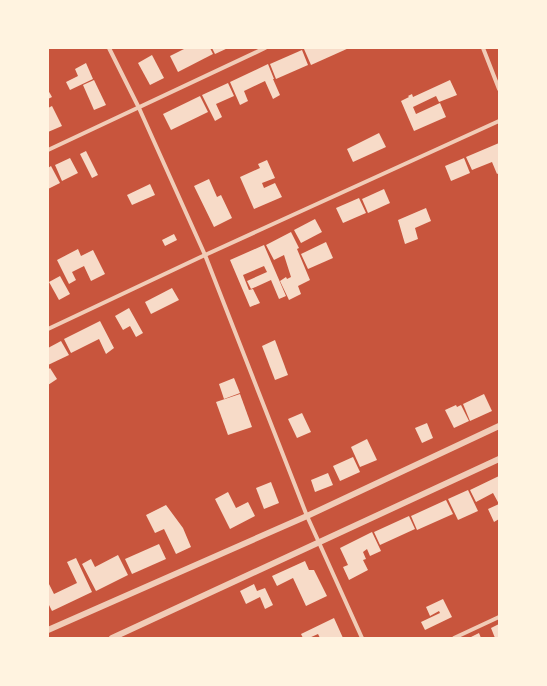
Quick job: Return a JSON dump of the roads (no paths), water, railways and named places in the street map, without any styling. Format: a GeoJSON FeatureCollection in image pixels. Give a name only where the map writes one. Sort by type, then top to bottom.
{"type":"FeatureCollection","features":[{"type":"Feature","properties":{"kind":"street"},"geometry":{"type":"LineString","coordinates":[[109,48],[139,108],[205,255],[307,516],[362,638]]}},
{"type":"Feature","properties":{"kind":"street"},"geometry":{"type":"LineString","coordinates":[[48,150],[265,48]]}},
{"type":"Feature","properties":{"kind":"street"},"geometry":{"type":"LineString","coordinates":[[483,48],[499,89]]}},
{"type":"Feature","properties":{"kind":"street"},"geometry":{"type":"LineString","coordinates":[[48,329],[205,255],[499,121]]}},
{"type":"Feature","properties":{"kind":"street"},"geometry":{"type":"LineString","coordinates":[[48,630],[307,516],[499,426]]}},
{"type":"Feature","properties":{"kind":"street"},"geometry":{"type":"LineString","coordinates":[[112,638],[499,459]]}},
{"type":"Feature","properties":{"kind":"street"},"geometry":{"type":"LineString","coordinates":[[454,638],[499,617]]}}]}
